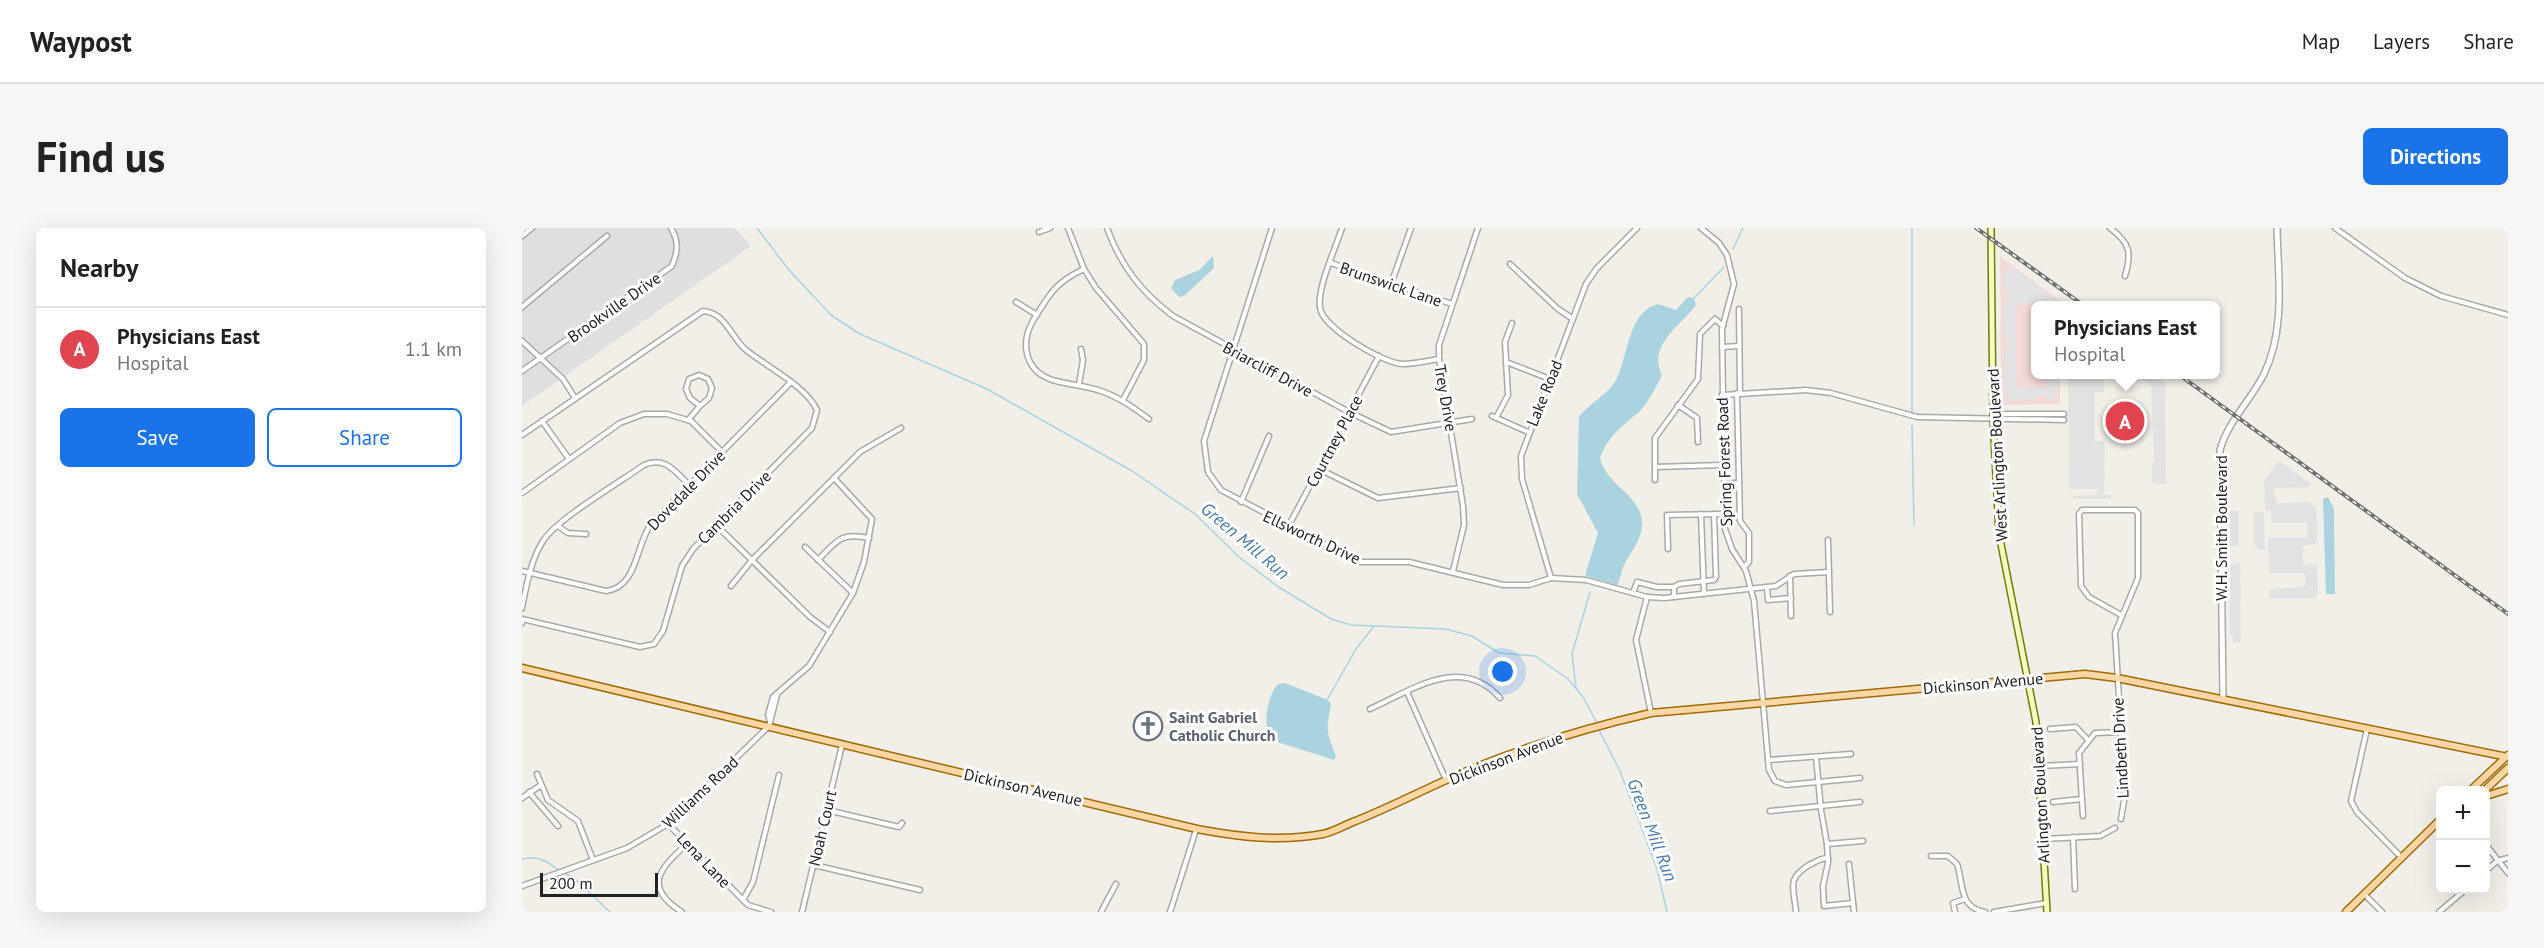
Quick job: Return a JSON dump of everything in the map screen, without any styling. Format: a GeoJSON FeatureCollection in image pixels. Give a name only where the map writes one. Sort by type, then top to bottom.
{"type":"FeatureCollection","features":[{"type":"Feature","properties":{"kind":"main road","name":"West Arlington Boulevard"},"geometry":{"type":"LineString","coordinates":[[1990,228],[1993,417],[1999,534],[2021,652],[2030,678]]}},
{"type":"Feature","properties":{"kind":"main road","name":"Dickinson Avenue"},"geometry":{"type":"LineString","coordinates":[[522,668],[770,724],[842,744],[1197,829],[1248,839],[1285,839],[1326,833],[1380,812],[1446,780],[1542,743],[1595,726],[1651,713],[2085,674],[2117,678],[2508,756]]}},
{"type":"Feature","properties":{"kind":"main road","name":"Arlington Boulevard"},"geometry":{"type":"LineString","coordinates":[[2030,678],[2041,766],[2047,912]]}},
{"type":"Feature","properties":{"kind":"main road"},"geometry":{"type":"LineString","coordinates":[[2475,786],[2508,756]]}},
{"type":"Feature","properties":{"kind":"main road"},"geometry":{"type":"LineString","coordinates":[[2489,786],[2508,768]]}},
{"type":"Feature","properties":{"kind":"main road"},"geometry":{"type":"LineString","coordinates":[[2490,794],[2508,789]]}},
{"type":"Feature","properties":{"kind":"main road"},"geometry":{"type":"LineString","coordinates":[[2346,912],[2436,824]]}},
{"type":"Feature","properties":{"kind":"street"},"geometry":{"type":"LineString","coordinates":[[522,236],[531,228]]}},
{"type":"Feature","properties":{"kind":"street","name":"Brookville Drive"},"geometry":{"type":"LineString","coordinates":[[522,371],[672,266],[678,253],[677,240],[671,228]]}},
{"type":"Feature","properties":{"kind":"street"},"geometry":{"type":"LineString","coordinates":[[1039,232],[1050,228]]}},
{"type":"Feature","properties":{"kind":"street"},"geometry":{"type":"LineString","coordinates":[[1068,228],[1084,269],[1105,301],[1144,344],[1144,360],[1123,400]]}},
{"type":"Feature","properties":{"kind":"street","name":"Briarcliff Drive"},"geometry":{"type":"LineString","coordinates":[[1107,228],[1128,272],[1149,297],[1173,316],[1233,351],[1349,412],[1391,432],[1472,418]]}},
{"type":"Feature","properties":{"kind":"street","name":"Ellsworth Drive"},"geometry":{"type":"LineString","coordinates":[[1272,228],[1204,441],[1208,472],[1221,490],[1288,527],[1359,562],[1409,562],[1503,585],[1529,585],[1551,578],[1586,580],[1647,597],[1674,597],[1776,586],[1790,576],[1801,572],[1829,572]]}},
{"type":"Feature","properties":{"kind":"street"},"geometry":{"type":"LineString","coordinates":[[1342,228],[1319,296],[1323,318],[1338,332],[1379,356],[1400,364],[1439,359]]}},
{"type":"Feature","properties":{"kind":"street"},"geometry":{"type":"LineString","coordinates":[[1391,284],[1411,228]]}},
{"type":"Feature","properties":{"kind":"street","name":"Trey Drive"},"geometry":{"type":"LineString","coordinates":[[1453,571],[1464,525],[1461,488],[1439,359],[1439,345],[1478,228]]}},
{"type":"Feature","properties":{"kind":"street","name":"Spring Forest Road"},"geometry":{"type":"LineString","coordinates":[[1701,228],[1719,243],[1731,264],[1734,284],[1723,326],[1722,347],[1725,529],[1751,588],[1768,760]]}},
{"type":"Feature","properties":{"kind":"street"},"geometry":{"type":"LineString","coordinates":[[2110,228],[2128,246],[2130,259],[2125,276]]}},
{"type":"Feature","properties":{"kind":"street","name":"W.H. Smith Boulevard"},"geometry":{"type":"LineString","coordinates":[[2223,699],[2220,450],[2229,427],[2263,375],[2275,345],[2279,318],[2277,228]]}},
{"type":"Feature","properties":{"kind":"street"},"geometry":{"type":"LineString","coordinates":[[2335,228],[2414,282],[2441,296],[2508,315]]}},
{"type":"Feature","properties":{"kind":"street","name":"Lake Road"},"geometry":{"type":"LineString","coordinates":[[1551,578],[1522,479],[1521,456],[1528,432],[1586,284],[1597,268],[1633,229]]}},
{"type":"Feature","properties":{"kind":"street"},"geometry":{"type":"LineString","coordinates":[[522,307],[607,236]]}},
{"type":"Feature","properties":{"kind":"street","name":"Brunswick Lane"},"geometry":{"type":"LineString","coordinates":[[1331,263],[1452,304]]}},
{"type":"Feature","properties":{"kind":"street"},"geometry":{"type":"LineString","coordinates":[[1510,264],[1558,309],[1573,319]]}},
{"type":"Feature","properties":{"kind":"street"},"geometry":{"type":"LineString","coordinates":[[1084,269],[1057,283],[1024,341],[1028,358],[1049,378],[1079,384],[1123,400],[1149,419]]}},
{"type":"Feature","properties":{"kind":"street"},"geometry":{"type":"LineString","coordinates":[[1016,302],[1037,315]]}},
{"type":"Feature","properties":{"kind":"street"},"geometry":{"type":"LineString","coordinates":[[1739,309],[1740,521],[1749,533],[1749,562],[1743,567]]}},
{"type":"Feature","properties":{"kind":"street","name":"Cambria Drive"},"geometry":{"type":"LineString","coordinates":[[522,621],[640,647],[654,645],[663,631],[688,556],[812,428],[817,410],[814,402],[738,342],[727,325],[714,312],[703,311],[575,398]]}},
{"type":"Feature","properties":{"kind":"street"},"geometry":{"type":"LineString","coordinates":[[1655,480],[1656,435],[1700,375],[1700,334],[1715,319],[1723,326]]}},
{"type":"Feature","properties":{"kind":"street"},"geometry":{"type":"LineString","coordinates":[[1512,323],[1505,342],[1508,395],[1494,417],[1528,432]]}},
{"type":"Feature","properties":{"kind":"street"},"geometry":{"type":"LineString","coordinates":[[522,341],[563,379],[575,398],[522,435]]}},
{"type":"Feature","properties":{"kind":"street"},"geometry":{"type":"LineString","coordinates":[[1722,347],[1739,346]]}},
{"type":"Feature","properties":{"kind":"street"},"geometry":{"type":"LineString","coordinates":[[1079,384],[1083,360],[1081,349]]}},
{"type":"Feature","properties":{"kind":"street","name":"Courtney Place"},"geometry":{"type":"LineString","coordinates":[[1288,527],[1379,356]]}},
{"type":"Feature","properties":{"kind":"street"},"geometry":{"type":"LineString","coordinates":[[1505,361],[1550,379]]}},
{"type":"Feature","properties":{"kind":"street"},"geometry":{"type":"LineString","coordinates":[[688,420],[709,398],[712,388],[708,379],[699,375],[690,379],[686,389],[690,398],[700,406]]}},
{"type":"Feature","properties":{"kind":"street","name":"Dovedale Drive"},"geometry":{"type":"LineString","coordinates":[[522,570],[606,591],[618,589],[629,579],[644,534],[790,383]]}},
{"type":"Feature","properties":{"kind":"street"},"geometry":{"type":"LineString","coordinates":[[1722,394],[1814,391],[1832,393],[1905,416],[2064,420]]}},
{"type":"Feature","properties":{"kind":"street"},"geometry":{"type":"LineString","coordinates":[[1678,405],[1697,418],[1698,442]]}},
{"type":"Feature","properties":{"kind":"street"},"geometry":{"type":"LineString","coordinates":[[522,493],[632,417],[657,412],[688,420],[722,452]]}},
{"type":"Feature","properties":{"kind":"street"},"geometry":{"type":"LineString","coordinates":[[1993,417],[2000,414],[2064,414]]}},
{"type":"Feature","properties":{"kind":"street"},"geometry":{"type":"LineString","coordinates":[[542,421],[569,459]]}},
{"type":"Feature","properties":{"kind":"street"},"geometry":{"type":"LineString","coordinates":[[731,586],[752,560],[860,452],[901,428]]}},
{"type":"Feature","properties":{"kind":"street"},"geometry":{"type":"LineString","coordinates":[[1241,502],[1269,436]]}},
{"type":"Feature","properties":{"kind":"street"},"geometry":{"type":"LineString","coordinates":[[522,608],[531,573],[544,539],[558,526],[654,460],[668,464],[689,485]]}},
{"type":"Feature","properties":{"kind":"street"},"geometry":{"type":"LineString","coordinates":[[1655,467],[1724,465]]}},
{"type":"Feature","properties":{"kind":"street"},"geometry":{"type":"LineString","coordinates":[[1318,469],[1378,498],[1461,488]]}},
{"type":"Feature","properties":{"kind":"street"},"geometry":{"type":"LineString","coordinates":[[770,724],[777,695],[809,666],[853,593],[869,538],[872,523],[870,514],[834,478]]}},
{"type":"Feature","properties":{"kind":"street"},"geometry":{"type":"LineString","coordinates":[[1724,483],[1739,483]]}},
{"type":"Feature","properties":{"kind":"street","name":"Lindbeth Drive"},"geometry":{"type":"LineString","coordinates":[[2121,615],[2090,597],[2081,586],[2080,511],[2138,511],[2138,579],[2115,633],[2125,795],[2121,819]]}},
{"type":"Feature","properties":{"kind":"street"},"geometry":{"type":"LineString","coordinates":[[1701,514],[1704,594]]}},
{"type":"Feature","properties":{"kind":"street"},"geometry":{"type":"LineString","coordinates":[[1632,593],[1637,582],[1657,587],[1674,587],[1679,584],[1714,580],[1716,577],[1714,514]]}},
{"type":"Feature","properties":{"kind":"street"},"geometry":{"type":"LineString","coordinates":[[1668,549],[1668,515],[1724,514]]}},
{"type":"Feature","properties":{"kind":"street"},"geometry":{"type":"LineString","coordinates":[[716,525],[810,617],[830,632]]}},
{"type":"Feature","properties":{"kind":"street"},"geometry":{"type":"LineString","coordinates":[[558,526],[568,533],[586,534]]}},
{"type":"Feature","properties":{"kind":"street"},"geometry":{"type":"LineString","coordinates":[[818,560],[842,537],[856,535],[869,538]]}},
{"type":"Feature","properties":{"kind":"street"},"geometry":{"type":"LineString","coordinates":[[1828,540],[1830,612]]}},
{"type":"Feature","properties":{"kind":"street"},"geometry":{"type":"LineString","coordinates":[[805,547],[853,593]]}},
{"type":"Feature","properties":{"kind":"street"},"geometry":{"type":"LineString","coordinates":[[1790,576],[1791,616]]}},
{"type":"Feature","properties":{"kind":"street"},"geometry":{"type":"LineString","coordinates":[[1767,586],[1768,600],[1791,598]]}},
{"type":"Feature","properties":{"kind":"street"},"geometry":{"type":"LineString","coordinates":[[1674,587],[1674,597]]}},
{"type":"Feature","properties":{"kind":"street"},"geometry":{"type":"LineString","coordinates":[[1647,597],[1636,640],[1651,713]]}},
{"type":"Feature","properties":{"kind":"street"},"geometry":{"type":"LineString","coordinates":[[1370,709],[1448,675],[1468,677],[1485,686],[1500,698]]}},
{"type":"Feature","properties":{"kind":"street"},"geometry":{"type":"LineString","coordinates":[[1407,692],[1446,780]]}},
{"type":"Feature","properties":{"kind":"street","name":"Williams Road"},"geometry":{"type":"LineString","coordinates":[[522,886],[639,842],[668,824],[770,724]]}},
{"type":"Feature","properties":{"kind":"street"},"geometry":{"type":"LineString","coordinates":[[2050,729],[2076,727],[2088,740]]}},
{"type":"Feature","properties":{"kind":"street"},"geometry":{"type":"LineString","coordinates":[[2367,729],[2351,801],[2357,812],[2402,858]]}},
{"type":"Feature","properties":{"kind":"street"},"geometry":{"type":"LineString","coordinates":[[2083,816],[2079,753],[2095,733],[2121,732]]}},
{"type":"Feature","properties":{"kind":"street","name":"Noah Court"},"geometry":{"type":"LineString","coordinates":[[802,912],[842,744]]}},
{"type":"Feature","properties":{"kind":"street"},"geometry":{"type":"LineString","coordinates":[[1851,754],[1768,760],[1775,781],[1786,785],[1860,778]]}},
{"type":"Feature","properties":{"kind":"street"},"geometry":{"type":"LineString","coordinates":[[1816,757],[1828,858],[1823,886],[1824,906],[1853,903]]}},
{"type":"Feature","properties":{"kind":"street"},"geometry":{"type":"LineString","coordinates":[[2041,766],[2080,764]]}},
{"type":"Feature","properties":{"kind":"street"},"geometry":{"type":"LineString","coordinates":[[537,774],[548,800],[578,821],[593,860]]}},
{"type":"Feature","properties":{"kind":"street"},"geometry":{"type":"LineString","coordinates":[[743,900],[753,882],[779,775]]}},
{"type":"Feature","properties":{"kind":"street"},"geometry":{"type":"LineString","coordinates":[[522,798],[541,785]]}},
{"type":"Feature","properties":{"kind":"street"},"geometry":{"type":"LineString","coordinates":[[529,792],[558,826]]}},
{"type":"Feature","properties":{"kind":"street"},"geometry":{"type":"LineString","coordinates":[[2053,802],[2082,799]]}},
{"type":"Feature","properties":{"kind":"street"},"geometry":{"type":"LineString","coordinates":[[1770,811],[1860,802]]}},
{"type":"Feature","properties":{"kind":"street"},"geometry":{"type":"LineString","coordinates":[[827,810],[899,826],[902,823]]}},
{"type":"Feature","properties":{"kind":"street","name":"Lena Lane"},"geometry":{"type":"LineString","coordinates":[[668,824],[743,900],[753,908],[771,912]]}},
{"type":"Feature","properties":{"kind":"street"},"geometry":{"type":"LineString","coordinates":[[2043,839],[2100,836],[2115,828]]}},
{"type":"Feature","properties":{"kind":"street"},"geometry":{"type":"LineString","coordinates":[[1170,912],[1197,829]]}},
{"type":"Feature","properties":{"kind":"street"},"geometry":{"type":"LineString","coordinates":[[2073,837],[2075,890]]}},
{"type":"Feature","properties":{"kind":"street"},"geometry":{"type":"LineString","coordinates":[[1827,844],[1863,841]]}},
{"type":"Feature","properties":{"kind":"street"},"geometry":{"type":"LineString","coordinates":[[682,912],[662,898],[658,886],[659,876],[665,864],[687,844]]}},
{"type":"Feature","properties":{"kind":"street"},"geometry":{"type":"LineString","coordinates":[[2490,851],[2508,873]]}},
{"type":"Feature","properties":{"kind":"street"},"geometry":{"type":"LineString","coordinates":[[1931,856],[1948,856],[1957,864],[1965,899],[1970,906],[1985,912]]}},
{"type":"Feature","properties":{"kind":"street"},"geometry":{"type":"LineString","coordinates":[[1796,912],[1793,879],[1796,873],[1821,858],[1828,858]]}},
{"type":"Feature","properties":{"kind":"street"},"geometry":{"type":"LineString","coordinates":[[2490,867],[2497,861],[2508,858]]}},
{"type":"Feature","properties":{"kind":"street"},"geometry":{"type":"LineString","coordinates":[[1849,864],[1854,912]]}},
{"type":"Feature","properties":{"kind":"street"},"geometry":{"type":"LineString","coordinates":[[814,865],[921,890]]}},
{"type":"Feature","properties":{"kind":"street"},"geometry":{"type":"LineString","coordinates":[[1101,912],[1116,884]]}},
{"type":"Feature","properties":{"kind":"street"},"geometry":{"type":"LineString","coordinates":[[2364,894],[2382,912]]}},
{"type":"Feature","properties":{"kind":"street"},"geometry":{"type":"LineString","coordinates":[[2439,912],[2460,894]]}},
{"type":"Feature","properties":{"kind":"street"},"geometry":{"type":"LineString","coordinates":[[1955,912],[1953,903],[1965,899]]}},
{"type":"Feature","properties":{"kind":"street"},"geometry":{"type":"LineString","coordinates":[[1994,912],[2046,903]]}},
{"type":"Feature","properties":{"kind":"shaded area"},"geometry":{"type":"Polygon","coordinates":[[[522,228],[735,228],[751,246],[522,406],[522,228]]]}},
{"type":"Feature","properties":{"kind":"shaded area"},"geometry":{"type":"Polygon","coordinates":[[[2000,256],[2060,301],[2031,301],[2031,379],[2060,379],[2060,404],[2001,405],[2000,256]]]}},
{"type":"Feature","properties":{"kind":"shaded area"},"geometry":{"type":"Polygon","coordinates":[[[2011,266],[2042,289],[2041,291],[2058,301],[2016,303],[2016,388],[2046,388],[2046,379],[2058,379],[2058,395],[2054,395],[2054,400],[2047,400],[2046,396],[2037,396],[2037,400],[2010,400],[2009,395],[2005,395],[2004,351],[2008,351],[2008,341],[2004,341],[2004,301],[2007,300],[2007,290],[2004,290],[2003,271],[2009,271],[2011,266]]]}},
{"type":"Feature","properties":{"kind":"shaded area"},"geometry":{"type":"Polygon","coordinates":[[[2068,379],[2104,379],[2104,392],[2095,392],[2095,441],[2105,441],[2104,495],[2111,495],[2111,499],[2073,499],[2073,496],[2097,495],[2098,489],[2069,489],[2068,379]]]}},
{"type":"Feature","properties":{"kind":"shaded area"},"geometry":{"type":"Polygon","coordinates":[[[2141,379],[2159,379],[2165,383],[2166,484],[2152,483],[2152,463],[2154,462],[2151,386],[2141,379]]]}},
{"type":"Feature","properties":{"kind":"shaded area"},"geometry":{"type":"Polygon","coordinates":[[[2279,461],[2311,484],[2310,487],[2274,488],[2276,503],[2311,502],[2312,506],[2316,506],[2317,540],[2315,544],[2303,546],[2303,565],[2317,564],[2318,594],[2315,598],[2269,598],[2270,589],[2305,587],[2305,573],[2269,573],[2268,538],[2308,538],[2307,523],[2271,523],[2271,511],[2265,511],[2264,481],[2279,461]]]}},
{"type":"Feature","properties":{"kind":"shaded area"},"geometry":{"type":"Polygon","coordinates":[[[2227,511],[2239,511],[2239,546],[2228,546],[2227,511]]]}},
{"type":"Feature","properties":{"kind":"shaded area"},"geometry":{"type":"Polygon","coordinates":[[[2264,512],[2265,549],[2258,549],[2257,545],[2254,545],[2254,513],[2264,512]]]}},
{"type":"Feature","properties":{"kind":"shaded area"},"geometry":{"type":"Polygon","coordinates":[[[2240,563],[2241,643],[2233,643],[2233,635],[2230,635],[2229,564],[2240,563]]]}},
{"type":"Feature","properties":{"kind":"water"},"geometry":{"type":"Polygon","coordinates":[[[1213,256],[1214,268],[1184,296],[1179,297],[1171,288],[1175,280],[1199,270],[1213,256]]]}},
{"type":"Feature","properties":{"kind":"water"},"geometry":{"type":"Polygon","coordinates":[[[1688,297],[1694,298],[1696,305],[1667,337],[1662,346],[1658,365],[1662,375],[1655,389],[1642,409],[1611,437],[1600,458],[1607,473],[1634,502],[1639,511],[1642,519],[1640,536],[1617,585],[1586,576],[1598,533],[1577,494],[1579,417],[1613,385],[1630,336],[1640,316],[1648,308],[1658,304],[1676,310],[1688,297]]]}},
{"type":"Feature","properties":{"kind":"water"},"geometry":{"type":"Polygon","coordinates":[[[2328,497],[2334,509],[2335,594],[2326,594],[2323,499],[2328,497]]]}},
{"type":"Feature","properties":{"kind":"water"},"geometry":{"type":"Polygon","coordinates":[[[1285,683],[1328,700],[1331,704],[1328,731],[1336,756],[1334,760],[1271,740],[1268,734],[1267,711],[1274,689],[1278,684],[1285,683]]]}},
{"type":"Feature","properties":{"kind":"waterway","name":"Green Mill Run"},"geometry":{"type":"LineString","coordinates":[[757,228],[789,270],[831,315],[860,334],[987,389],[1132,471],[1195,514],[1239,557],[1277,586],[1331,619],[1351,625],[1445,629],[1472,636],[1499,653],[1535,656],[1568,679],[1583,697],[1598,725]]}},
{"type":"Feature","properties":{"kind":"waterway"},"geometry":{"type":"LineString","coordinates":[[1733,249],[1743,228]]}},
{"type":"Feature","properties":{"kind":"waterway"},"geometry":{"type":"LineString","coordinates":[[1912,228],[1912,414]]}},
{"type":"Feature","properties":{"kind":"waterway"},"geometry":{"type":"LineString","coordinates":[[1693,299],[1724,267]]}},
{"type":"Feature","properties":{"kind":"waterway"},"geometry":{"type":"LineString","coordinates":[[1912,425],[1914,525]]}},
{"type":"Feature","properties":{"kind":"waterway"},"geometry":{"type":"LineString","coordinates":[[1576,688],[1572,654],[1590,592]]}},
{"type":"Feature","properties":{"kind":"waterway"},"geometry":{"type":"LineString","coordinates":[[1327,700],[1356,649],[1374,626]]}},
{"type":"Feature","properties":{"kind":"waterway","name":"Green Mill Run"},"geometry":{"type":"LineString","coordinates":[[1599,730],[1620,771],[1657,869],[1667,912]]}},
{"type":"Feature","properties":{"kind":"waterway"},"geometry":{"type":"LineString","coordinates":[[522,859],[541,860],[557,869]]}},
{"type":"Feature","properties":{"kind":"waterway"},"geometry":{"type":"LineString","coordinates":[[566,874],[577,881],[610,912]]}},
{"type":"Feature","properties":{"kind":"railway"},"geometry":{"type":"LineString","coordinates":[[1976,228],[2077,301]]}},
{"type":"Feature","properties":{"kind":"railway"},"geometry":{"type":"LineString","coordinates":[[2185,379],[2508,614]]}},
{"type":"Feature","properties":{"kind":"place","name":"Physicians East"},"geometry":{"type":"Point","coordinates":[2125,421]}},
{"type":"Feature","properties":{"kind":"place","name":"Saint Gabriel Catholic Church"},"geometry":{"type":"Point","coordinates":[1148,726]}}]}
